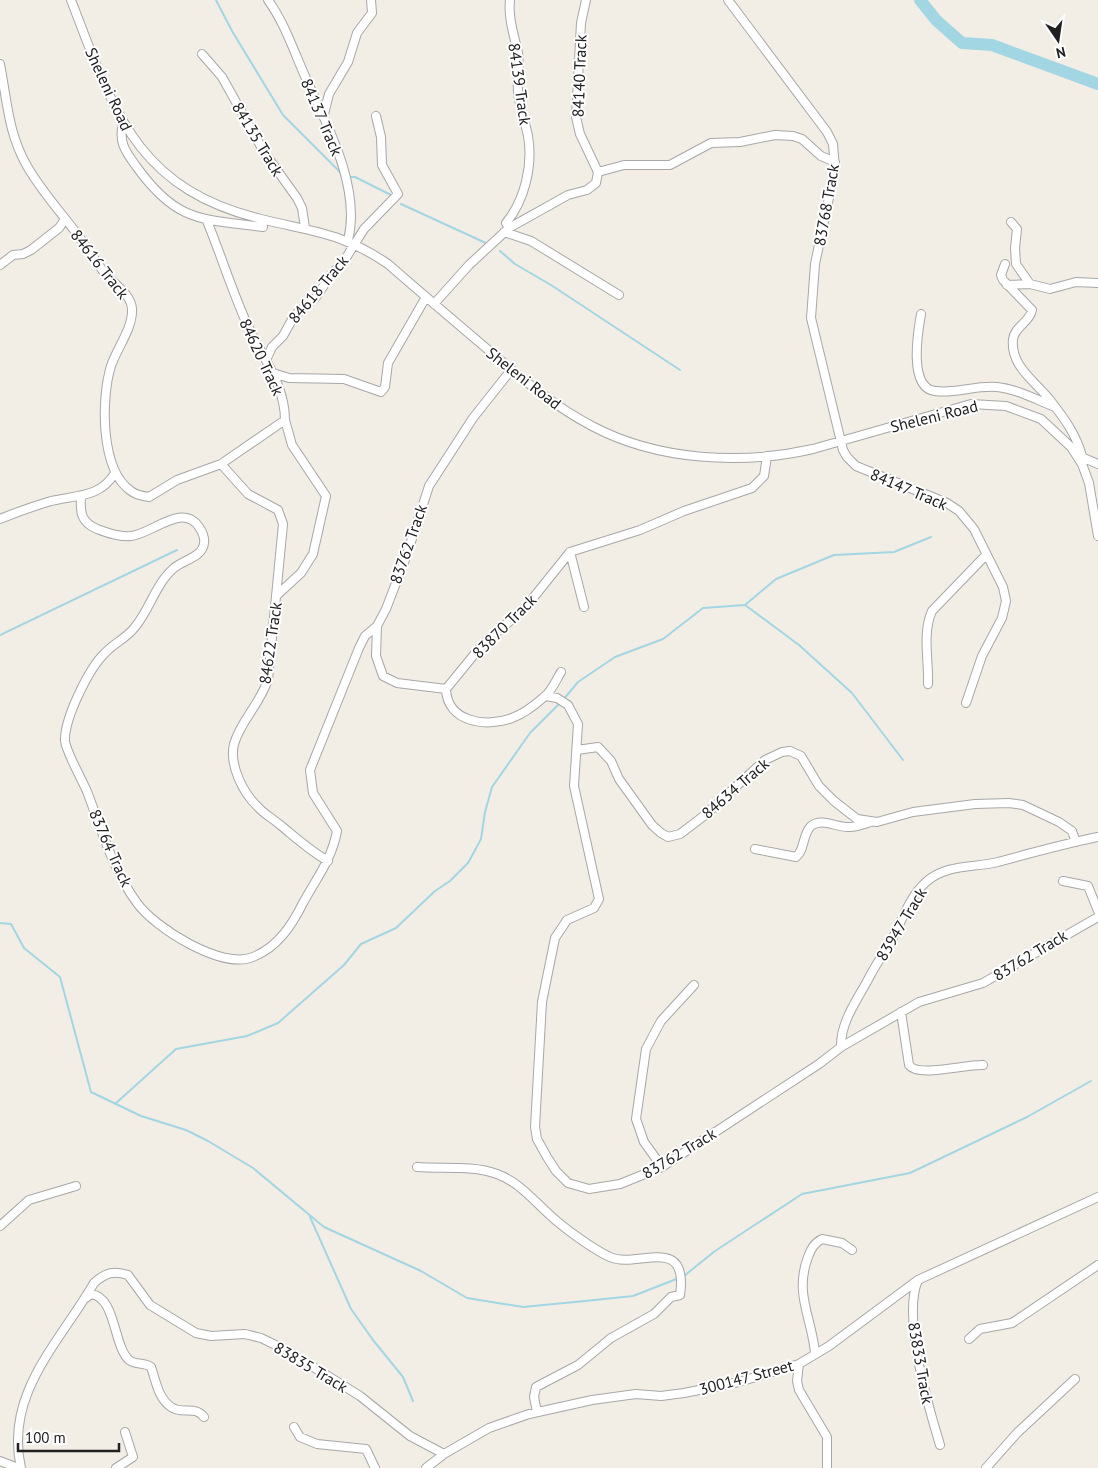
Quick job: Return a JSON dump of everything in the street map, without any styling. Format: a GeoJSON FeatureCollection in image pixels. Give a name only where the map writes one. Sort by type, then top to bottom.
{"type":"FeatureCollection","features":[{"type":"Feature","properties":{"kind":"street","name":"Sheleni Road"},"geometry":{"type":"LineString","coordinates":[[71,0],[103,82],[123,124],[144,153],[182,186],[230,210],[259,219],[305,228],[352,242],[388,264],[548,400],[593,426],[617,437],[680,454],[740,458],[795,453],[952,409],[988,404],[1006,406],[1041,419],[1080,456],[1089,483],[1098,536]]}},
{"type":"Feature","properties":{"kind":"street","name":"84137 Track"},"geometry":{"type":"LineString","coordinates":[[268,0],[280,18],[338,150],[349,199],[352,242]]}},
{"type":"Feature","properties":{"kind":"street"},"geometry":{"type":"LineString","coordinates":[[324,116],[326,102],[348,62],[358,33],[372,13],[371,0]]}},
{"type":"Feature","properties":{"kind":"street","name":"84139 Track"},"geometry":{"type":"LineString","coordinates":[[506,227],[523,192],[529,154],[528,138],[518,90],[518,55],[510,15],[510,0]]}},
{"type":"Feature","properties":{"kind":"street","name":"84140 Track"},"geometry":{"type":"LineString","coordinates":[[586,0],[581,23],[576,117],[580,134],[598,172]]}},
{"type":"Feature","properties":{"kind":"street","name":"83768 Track"},"geometry":{"type":"LineString","coordinates":[[728,0],[827,132],[833,144],[836,162],[816,264],[811,318],[841,441]]}},
{"type":"Feature","properties":{"kind":"street","name":"84135 Track"},"geometry":{"type":"LineString","coordinates":[[202,54],[222,77],[264,152],[297,198],[302,208],[305,228]]}},
{"type":"Feature","properties":{"kind":"street","name":"84616 Track"},"geometry":{"type":"LineString","coordinates":[[0,64],[13,137],[33,176],[104,272],[128,298],[131,305],[128,329],[113,362],[108,382],[106,431],[115,474]]}},
{"type":"Feature","properties":{"kind":"street","name":"84618 Track"},"geometry":{"type":"LineString","coordinates":[[266,360],[272,347],[283,336],[294,316],[316,298],[352,242],[398,194],[382,165],[381,137],[376,116]]}},
{"type":"Feature","properties":{"kind":"street"},"geometry":{"type":"LineString","coordinates":[[123,124],[122,143],[151,186],[171,204],[206,221],[263,227]]}},
{"type":"Feature","properties":{"kind":"street"},"geometry":{"type":"LineString","coordinates":[[434,304],[506,227],[568,194],[592,187],[596,183],[598,172],[624,166],[670,165],[711,143],[740,142],[757,137],[796,136],[805,141],[821,156],[836,162]]}},
{"type":"Feature","properties":{"kind":"street"},"geometry":{"type":"LineString","coordinates":[[0,265],[12,255],[23,254],[31,250],[58,228],[65,219]]}},
{"type":"Feature","properties":{"kind":"street","name":"84620 Track"},"geometry":{"type":"LineString","coordinates":[[206,221],[242,311],[273,373],[285,408],[285,420],[292,445],[326,496],[313,554],[301,573],[277,595]]}},
{"type":"Feature","properties":{"kind":"street"},"geometry":{"type":"LineString","coordinates":[[1011,222],[1017,229],[1016,264],[1030,284]]}},
{"type":"Feature","properties":{"kind":"street"},"geometry":{"type":"LineString","coordinates":[[506,227],[619,295]]}},
{"type":"Feature","properties":{"kind":"street"},"geometry":{"type":"LineString","coordinates":[[1005,264],[1001,274],[1007,285],[1032,312],[1021,323],[1014,336],[1015,356],[1028,378],[1072,429],[1080,456],[1098,464]]}},
{"type":"Feature","properties":{"kind":"street"},"geometry":{"type":"LineString","coordinates":[[1007,285],[1030,284],[1050,289],[1071,283],[1098,284]]}},
{"type":"Feature","properties":{"kind":"street"},"geometry":{"type":"LineString","coordinates":[[273,373],[289,378],[344,379],[381,392],[385,387],[388,363],[426,297]]}},
{"type":"Feature","properties":{"kind":"street"},"geometry":{"type":"LineString","coordinates":[[921,314],[916,352],[921,379],[930,390],[937,392],[976,386],[998,387],[1017,392],[1055,407]]}},
{"type":"Feature","properties":{"kind":"street","name":"83762 Track"},"geometry":{"type":"LineString","coordinates":[[446,689],[397,683],[382,676],[376,656],[377,626],[386,609],[406,557],[429,486],[474,418],[511,370]]}},
{"type":"Feature","properties":{"kind":"street"},"geometry":{"type":"LineString","coordinates":[[0,519],[53,501],[81,497],[105,487],[115,474],[130,491],[149,497],[177,480],[220,464],[285,420]]}},
{"type":"Feature","properties":{"kind":"street","name":"84147 Track"},"geometry":{"type":"LineString","coordinates":[[841,441],[847,458],[856,466],[947,503],[959,511],[974,529],[1003,587],[1006,602],[1002,618],[982,656],[966,703]]}},
{"type":"Feature","properties":{"kind":"street"},"geometry":{"type":"LineString","coordinates":[[584,606],[570,552],[633,532],[684,511],[752,488],[764,476],[768,456]]}},
{"type":"Feature","properties":{"kind":"street","name":"84622 Track"},"geometry":{"type":"LineString","coordinates":[[220,464],[248,494],[274,508],[281,514],[283,534],[266,687],[238,732],[233,752],[234,766],[244,788],[259,809],[311,851],[328,861]]}},
{"type":"Feature","properties":{"kind":"street","name":"83764 Track"},"geometry":{"type":"LineString","coordinates":[[81,497],[81,512],[84,521],[110,534],[120,536],[139,535],[176,518],[186,517],[191,518],[198,524],[204,542],[198,554],[174,568],[165,578],[134,630],[99,658],[69,715],[66,746],[84,783],[98,826],[133,897],[153,919],[186,942],[223,956],[247,959],[267,950],[287,931],[328,861],[337,831],[313,793],[310,770],[359,648],[365,636],[377,626]]}},
{"type":"Feature","properties":{"kind":"street","name":"83870 Track"},"geometry":{"type":"LineString","coordinates":[[446,689],[482,645],[525,608],[570,552]]}},
{"type":"Feature","properties":{"kind":"street"},"geometry":{"type":"LineString","coordinates":[[928,684],[928,622],[932,611],[986,555]]}},
{"type":"Feature","properties":{"kind":"street"},"geometry":{"type":"LineString","coordinates":[[446,689],[450,705],[462,718],[479,722],[502,721],[520,714],[546,696],[561,672]]}},
{"type":"Feature","properties":{"kind":"street","name":"83762 Track"},"geometry":{"type":"LineString","coordinates":[[546,696],[562,701],[572,712],[579,731],[574,786],[599,900],[594,908],[567,920],[555,938],[542,1002],[534,1127],[541,1148],[556,1171],[574,1186],[589,1189],[620,1184],[662,1167],[819,1064],[840,1047],[919,1002],[983,983],[998,976],[1050,942],[1098,916]]}},
{"type":"Feature","properties":{"kind":"street","name":"84634 Track"},"geometry":{"type":"LineString","coordinates":[[577,750],[598,747],[612,761],[618,779],[652,825],[661,834],[668,837],[680,834],[705,815],[765,760],[782,752],[790,751],[801,756],[819,786],[843,810],[857,819],[870,822]]}},
{"type":"Feature","properties":{"kind":"street"},"geometry":{"type":"LineString","coordinates":[[755,849],[796,857],[799,854],[808,830],[816,823],[847,827],[913,812],[975,804],[1009,803],[1023,805],[1059,822],[1072,831],[1076,842]]}},
{"type":"Feature","properties":{"kind":"street","name":"83947 Track"},"geometry":{"type":"LineString","coordinates":[[840,1047],[841,1034],[846,1021],[918,890],[927,881],[942,871],[953,868],[996,862],[1098,837]]}},
{"type":"Feature","properties":{"kind":"street"},"geometry":{"type":"LineString","coordinates":[[1063,881],[1077,882],[1088,886],[1098,911]]}},
{"type":"Feature","properties":{"kind":"street"},"geometry":{"type":"LineString","coordinates":[[662,1167],[644,1142],[636,1119],[646,1048],[661,1021],[694,985]]}},
{"type":"Feature","properties":{"kind":"street"},"geometry":{"type":"LineString","coordinates":[[901,1012],[909,1065],[913,1069],[922,1072],[970,1064],[983,1065]]}},
{"type":"Feature","properties":{"kind":"street"},"geometry":{"type":"LineString","coordinates":[[417,1167],[483,1170],[511,1180],[552,1217],[603,1254],[623,1260],[660,1256],[674,1264],[680,1272],[680,1295],[671,1297],[654,1314],[611,1338],[578,1365],[536,1387],[534,1397],[537,1412]]}},
{"type":"Feature","properties":{"kind":"street"},"geometry":{"type":"LineString","coordinates":[[0,1226],[30,1200],[76,1186]]}},
{"type":"Feature","properties":{"kind":"street","name":"300147 Street"},"geometry":{"type":"LineString","coordinates":[[426,1468],[444,1454],[489,1428],[537,1412],[599,1399],[636,1394],[661,1396],[739,1382],[799,1364],[829,1346],[918,1280],[1098,1197]]}},
{"type":"Feature","properties":{"kind":"street"},"geometry":{"type":"LineString","coordinates":[[815,1353],[812,1328],[802,1298],[801,1285],[807,1260],[815,1243],[822,1239],[842,1243],[852,1250]]}},
{"type":"Feature","properties":{"kind":"street"},"geometry":{"type":"LineString","coordinates":[[969,1339],[980,1329],[1012,1323],[1098,1266]]}},
{"type":"Feature","properties":{"kind":"street","name":"83835 Track"},"geometry":{"type":"LineString","coordinates":[[19,1468],[17,1430],[24,1402],[43,1359],[86,1298],[94,1283],[107,1274],[119,1272],[128,1275],[150,1305],[196,1333],[211,1336],[246,1334],[261,1338],[286,1350],[360,1396],[410,1436],[444,1454]]}},
{"type":"Feature","properties":{"kind":"street","name":"83833 Track"},"geometry":{"type":"LineString","coordinates":[[918,1280],[912,1302],[919,1363],[940,1445]]}},
{"type":"Feature","properties":{"kind":"street"},"geometry":{"type":"LineString","coordinates":[[86,1298],[91,1294],[102,1299],[110,1314],[126,1356],[132,1362],[147,1364],[151,1367],[159,1392],[169,1406],[178,1410],[196,1410],[204,1417]]}},
{"type":"Feature","properties":{"kind":"street"},"geometry":{"type":"LineString","coordinates":[[799,1364],[797,1382],[799,1390],[827,1437],[827,1468]]}},
{"type":"Feature","properties":{"kind":"street"},"geometry":{"type":"LineString","coordinates":[[986,1468],[1017,1432],[1075,1379]]}},
{"type":"Feature","properties":{"kind":"street"},"geometry":{"type":"LineString","coordinates":[[294,1427],[300,1437],[317,1444],[366,1449],[375,1468]]}},
{"type":"Feature","properties":{"kind":"street"},"geometry":{"type":"LineString","coordinates":[[116,1468],[133,1457],[126,1432]]}},
{"type":"Feature","properties":{"kind":"street"},"geometry":{"type":"LineString","coordinates":[[0,1461],[19,1468]]}},
{"type":"Feature","properties":{"kind":"waterway"},"geometry":{"type":"LineString","coordinates":[[216,0],[232,31],[283,115],[341,173]]}},
{"type":"Feature","properties":{"kind":"waterway"},"geometry":{"type":"LineString","coordinates":[[920,0],[936,20],[962,43],[992,45],[1098,84]]}},
{"type":"Feature","properties":{"kind":"waterway"},"geometry":{"type":"LineString","coordinates":[[347,177],[355,177],[393,196]]}},
{"type":"Feature","properties":{"kind":"waterway"},"geometry":{"type":"LineString","coordinates":[[401,204],[488,244]]}},
{"type":"Feature","properties":{"kind":"waterway"},"geometry":{"type":"LineString","coordinates":[[500,251],[515,264],[551,285],[680,370]]}},
{"type":"Feature","properties":{"kind":"waterway"},"geometry":{"type":"LineString","coordinates":[[745,605],[776,579],[834,555],[894,552],[931,537]]}},
{"type":"Feature","properties":{"kind":"waterway"},"geometry":{"type":"LineString","coordinates":[[0,635],[177,550]]}},
{"type":"Feature","properties":{"kind":"waterway"},"geometry":{"type":"LineString","coordinates":[[563,700],[578,682],[615,657],[663,639],[703,608],[745,605],[799,645],[852,693],[903,760]]}},
{"type":"Feature","properties":{"kind":"waterway"},"geometry":{"type":"LineString","coordinates":[[115,1104],[176,1049],[247,1036],[278,1023],[344,965],[361,944],[396,928],[435,891],[450,881],[468,863],[481,839],[485,812],[492,787],[530,733],[560,703]]}},
{"type":"Feature","properties":{"kind":"waterway"},"geometry":{"type":"LineString","coordinates":[[0,923],[11,924],[24,948],[60,977],[91,1092],[141,1116],[186,1130],[208,1141],[253,1168],[324,1227],[421,1271],[467,1298],[523,1307],[633,1296],[679,1278]]}},
{"type":"Feature","properties":{"kind":"waterway"},"geometry":{"type":"LineString","coordinates":[[684,1276],[715,1251],[802,1194],[910,1173],[1027,1117],[1091,1081]]}},
{"type":"Feature","properties":{"kind":"waterway"},"geometry":{"type":"LineString","coordinates":[[310,1217],[351,1309],[403,1377],[413,1401]]}}]}
